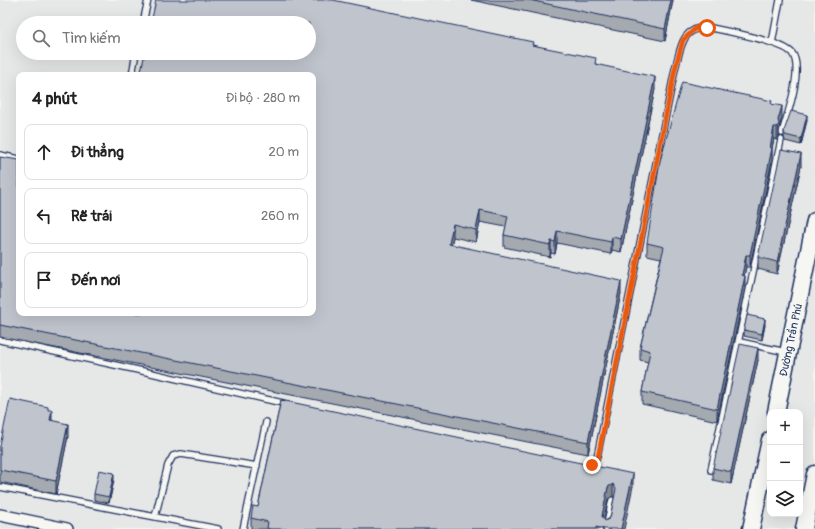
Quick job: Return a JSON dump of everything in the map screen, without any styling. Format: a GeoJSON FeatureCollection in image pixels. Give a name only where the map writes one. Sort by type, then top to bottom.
{"type":"FeatureCollection","features":[{"type":"Feature","properties":{"kind":"main road","name":"Đường Trần Phú"},"geometry":{"type":"LineString","coordinates":[[777,409],[815,221]]}},
{"type":"Feature","properties":{"kind":"main road"},"geometry":{"type":"LineString","coordinates":[[751,529],[764,497],[769,445]]}},
{"type":"Feature","properties":{"kind":"main road"},"geometry":{"type":"LineString","coordinates":[[804,529],[815,474]]}},
{"type":"Feature","properties":{"kind":"street"},"geometry":{"type":"LineString","coordinates":[[0,515],[67,529]]}},
{"type":"Feature","properties":{"kind":"lane"},"geometry":{"type":"LineString","coordinates":[[145,16],[148,0]]}},
{"type":"Feature","properties":{"kind":"lane"},"geometry":{"type":"LineString","coordinates":[[772,43],[780,0]]}},
{"type":"Feature","properties":{"kind":"lane"},"geometry":{"type":"LineString","coordinates":[[577,466],[584,467],[592,465],[598,457],[675,69],[683,40],[696,28],[707,28],[779,44],[791,52],[795,59],[793,93],[782,133]]}},
{"type":"Feature","properties":{"kind":"lane"},"geometry":{"type":"LineString","coordinates":[[133,72],[135,60]]}},
{"type":"Feature","properties":{"kind":"lane"},"geometry":{"type":"LineString","coordinates":[[711,470],[740,342],[781,140]]}},
{"type":"Feature","properties":{"kind":"lane"},"geometry":{"type":"LineString","coordinates":[[0,155],[16,158]]}},
{"type":"Feature","properties":{"kind":"lane"},"geometry":{"type":"LineString","coordinates":[[0,340],[294,406]]}},
{"type":"Feature","properties":{"kind":"lane"},"geometry":{"type":"LineString","coordinates":[[740,342],[788,352]]}},
{"type":"Feature","properties":{"kind":"lane"},"geometry":{"type":"LineString","coordinates":[[243,529],[266,422]]}},
{"type":"Feature","properties":{"kind":"lane"},"geometry":{"type":"LineString","coordinates":[[155,517],[168,465],[173,456],[181,454],[257,466]]}},
{"type":"Feature","properties":{"kind":"lane"},"geometry":{"type":"LineString","coordinates":[[0,487],[218,529]]}},
{"type":"Feature","properties":{"kind":"lane"},"geometry":{"type":"LineString","coordinates":[[606,529],[612,500]]}},
{"type":"Feature","properties":{"kind":"shaded area"},"geometry":{"type":"Polygon","coordinates":[[[0,0],[815,0],[815,529],[0,529],[0,0]]]}},
{"type":"Feature","properties":{"kind":"building"},"geometry":{"type":"Polygon","coordinates":[[[156,0],[333,0],[533,42],[532,45],[596,58],[595,64],[655,77],[621,239],[612,237],[611,242],[557,231],[555,242],[551,241],[550,245],[504,235],[508,216],[480,210],[476,230],[453,224],[449,244],[621,281],[588,442],[0,325],[0,157],[16,160],[16,316],[316,316],[316,72],[141,72],[143,60],[316,60],[316,16],[153,16],[156,0]]]}},
{"type":"Feature","properties":{"kind":"building"},"geometry":{"type":"Polygon","coordinates":[[[529,0],[671,0],[665,29],[529,0]]]}},
{"type":"Feature","properties":{"kind":"building"},"geometry":{"type":"Polygon","coordinates":[[[682,82],[772,101],[771,104],[782,106],[778,120],[779,124],[777,127],[774,127],[770,148],[772,148],[750,255],[746,255],[742,275],[745,276],[717,409],[642,392],[650,351],[640,348],[664,247],[647,243],[660,161],[682,82]]]}},
{"type":"Feature","properties":{"kind":"building"},"geometry":{"type":"Polygon","coordinates":[[[791,111],[807,115],[801,139],[785,135],[784,131],[791,111]]]}},
{"type":"Feature","properties":{"kind":"building"},"geometry":{"type":"Polygon","coordinates":[[[781,150],[801,154],[777,262],[758,257],[781,150]]]}},
{"type":"Feature","properties":{"kind":"building"},"geometry":{"type":"Polygon","coordinates":[[[747,315],[765,319],[762,334],[744,330],[747,315]]]}},
{"type":"Feature","properties":{"kind":"building"},"geometry":{"type":"Polygon","coordinates":[[[740,344],[758,348],[731,472],[713,468],[740,344]]]}},
{"type":"Feature","properties":{"kind":"building"},"geometry":{"type":"Polygon","coordinates":[[[10,399],[48,407],[48,410],[52,410],[50,420],[68,424],[56,481],[0,470],[0,446],[10,399]]]}},
{"type":"Feature","properties":{"kind":"building"},"geometry":{"type":"Polygon","coordinates":[[[281,400],[633,474],[621,529],[604,529],[596,527],[596,529],[270,529],[267,528],[268,522],[251,518],[253,506],[258,507],[281,400]],[[613,484],[608,487],[602,516],[605,521],[610,518],[616,489],[613,484]]]}},
{"type":"Feature","properties":{"kind":"building"},"geometry":{"type":"Polygon","coordinates":[[[99,470],[114,473],[109,497],[94,494],[99,470]]]}},
{"type":"Feature","properties":{"kind":"route"},"geometry":{"type":"LineString","coordinates":[[592,465],[598,457],[675,69],[683,40],[696,28],[707,28]]}}]}
